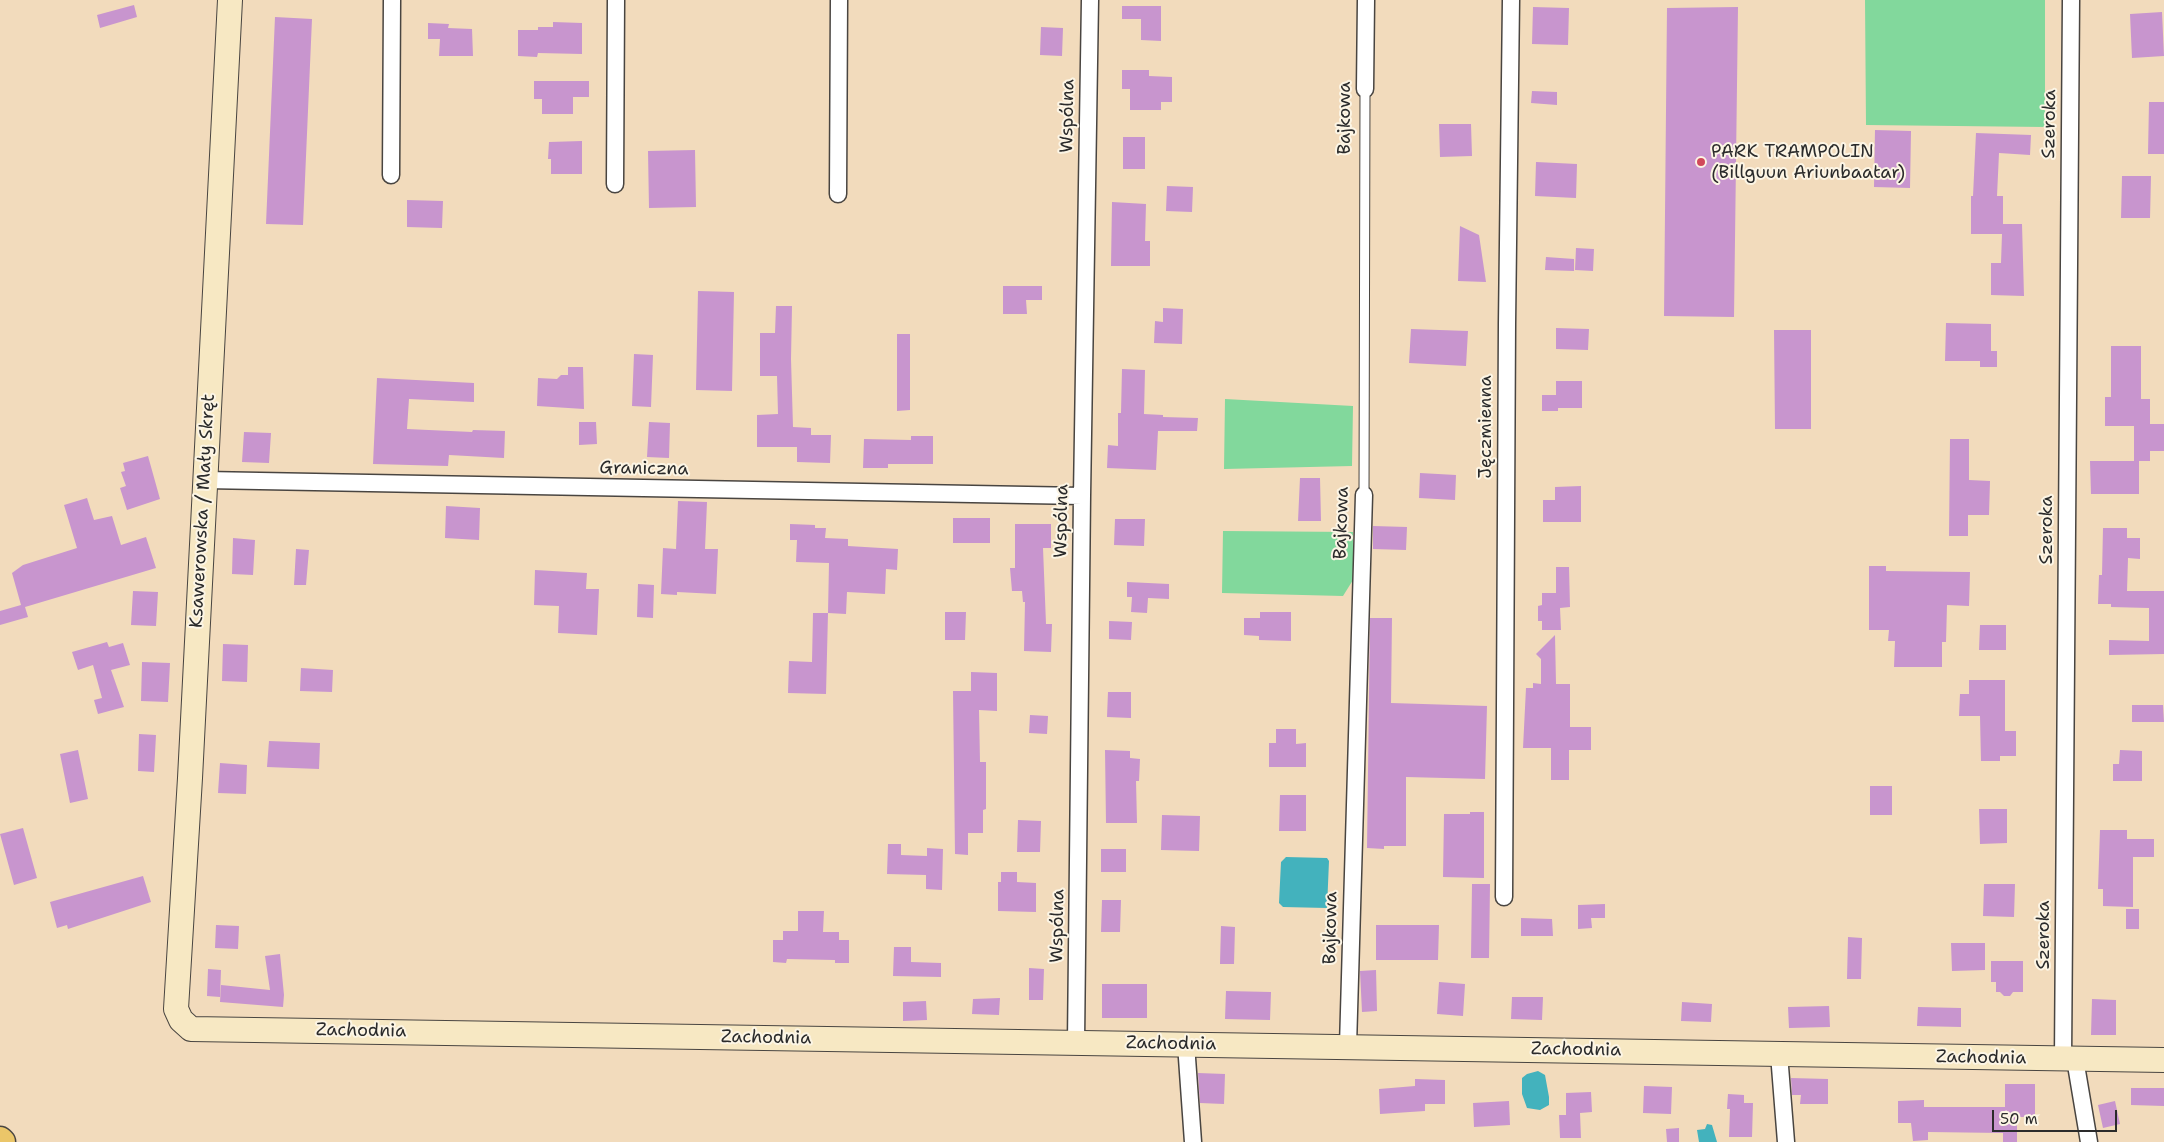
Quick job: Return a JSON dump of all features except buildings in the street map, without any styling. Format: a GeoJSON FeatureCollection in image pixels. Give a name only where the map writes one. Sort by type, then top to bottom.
{"type":"FeatureCollection","features":[{"type":"Feature","properties":{"kind":"street","name":"Ksawerowska / Mały Skręt"},"geometry":{"type":"LineString","coordinates":[[181,1020],[176,1009],[230,0]]}},
{"type":"Feature","properties":{"kind":"street"},"geometry":{"type":"LineString","coordinates":[[391,175],[392,0]]}},
{"type":"Feature","properties":{"kind":"street"},"geometry":{"type":"LineString","coordinates":[[615,184],[616,0]]}},
{"type":"Feature","properties":{"kind":"street"},"geometry":{"type":"LineString","coordinates":[[838,194],[840,0]]}},
{"type":"Feature","properties":{"kind":"street","name":"Wspólna"},"geometry":{"type":"LineString","coordinates":[[1076,1042],[1090,0]]}},
{"type":"Feature","properties":{"kind":"street","name":"Bajkowa"},"geometry":{"type":"LineString","coordinates":[[1365,89],[1366,0]]}},
{"type":"Feature","properties":{"kind":"street","name":"Jęczmienna"},"geometry":{"type":"LineString","coordinates":[[1504,897],[1511,0]]}},
{"type":"Feature","properties":{"kind":"street","name":"Szeroka"},"geometry":{"type":"LineString","coordinates":[[2071,0],[2069,1059],[2089,1142]]}},
{"type":"Feature","properties":{"kind":"street","name":"Graniczna"},"geometry":{"type":"LineString","coordinates":[[205,480],[1082,496]]}},
{"type":"Feature","properties":{"kind":"street","name":"Bajkowa"},"geometry":{"type":"LineString","coordinates":[[1348,1046],[1364,495]]}},
{"type":"Feature","properties":{"kind":"street","name":"Zachodnia"},"geometry":{"type":"LineString","coordinates":[[181,1020],[192,1029],[2164,1060]]}},
{"type":"Feature","properties":{"kind":"street"},"geometry":{"type":"LineString","coordinates":[[1186,1044],[1193,1142]]}},
{"type":"Feature","properties":{"kind":"street"},"geometry":{"type":"LineString","coordinates":[[1779,1054],[1786,1142]]}},
{"type":"Feature","properties":{"kind":"lane","name":"Bajkowa"},"geometry":{"type":"LineString","coordinates":[[1364,495],[1365,89]]}},
{"type":"Feature","properties":{"kind":"green space"},"geometry":{"type":"Polygon","coordinates":[[[1865,0],[2045,0],[2045,127],[1866,125],[1865,0]]]}},
{"type":"Feature","properties":{"kind":"green space"},"geometry":{"type":"Polygon","coordinates":[[[1225,399],[1353,406],[1352,466],[1224,469],[1225,399]]]}},
{"type":"Feature","properties":{"kind":"green space"},"geometry":{"type":"Polygon","coordinates":[[[1223,531],[1353,532],[1353,580],[1343,596],[1222,593],[1223,531]]]}},
{"type":"Feature","properties":{"kind":"water"},"geometry":{"type":"Polygon","coordinates":[[[1286,857],[1327,858],[1329,861],[1327,908],[1283,907],[1279,903],[1281,862],[1286,857]]]}},
{"type":"Feature","properties":{"kind":"water"},"geometry":{"type":"Polygon","coordinates":[[[1538,1071],[1545,1075],[1549,1097],[1549,1105],[1540,1110],[1527,1108],[1522,1094],[1522,1078],[1527,1074],[1538,1071]]]}},
{"type":"Feature","properties":{"kind":"water"},"geometry":{"type":"Polygon","coordinates":[[[1707,1124],[1712,1125],[1717,1142],[1699,1142],[1697,1130],[1705,1129],[1707,1124]]]}},
{"type":"Feature","properties":{"kind":"place","name":"PARK TRAMPOLIN (Billguun Ariunbaatar)"},"geometry":{"type":"Point","coordinates":[1701,162]}}]}
